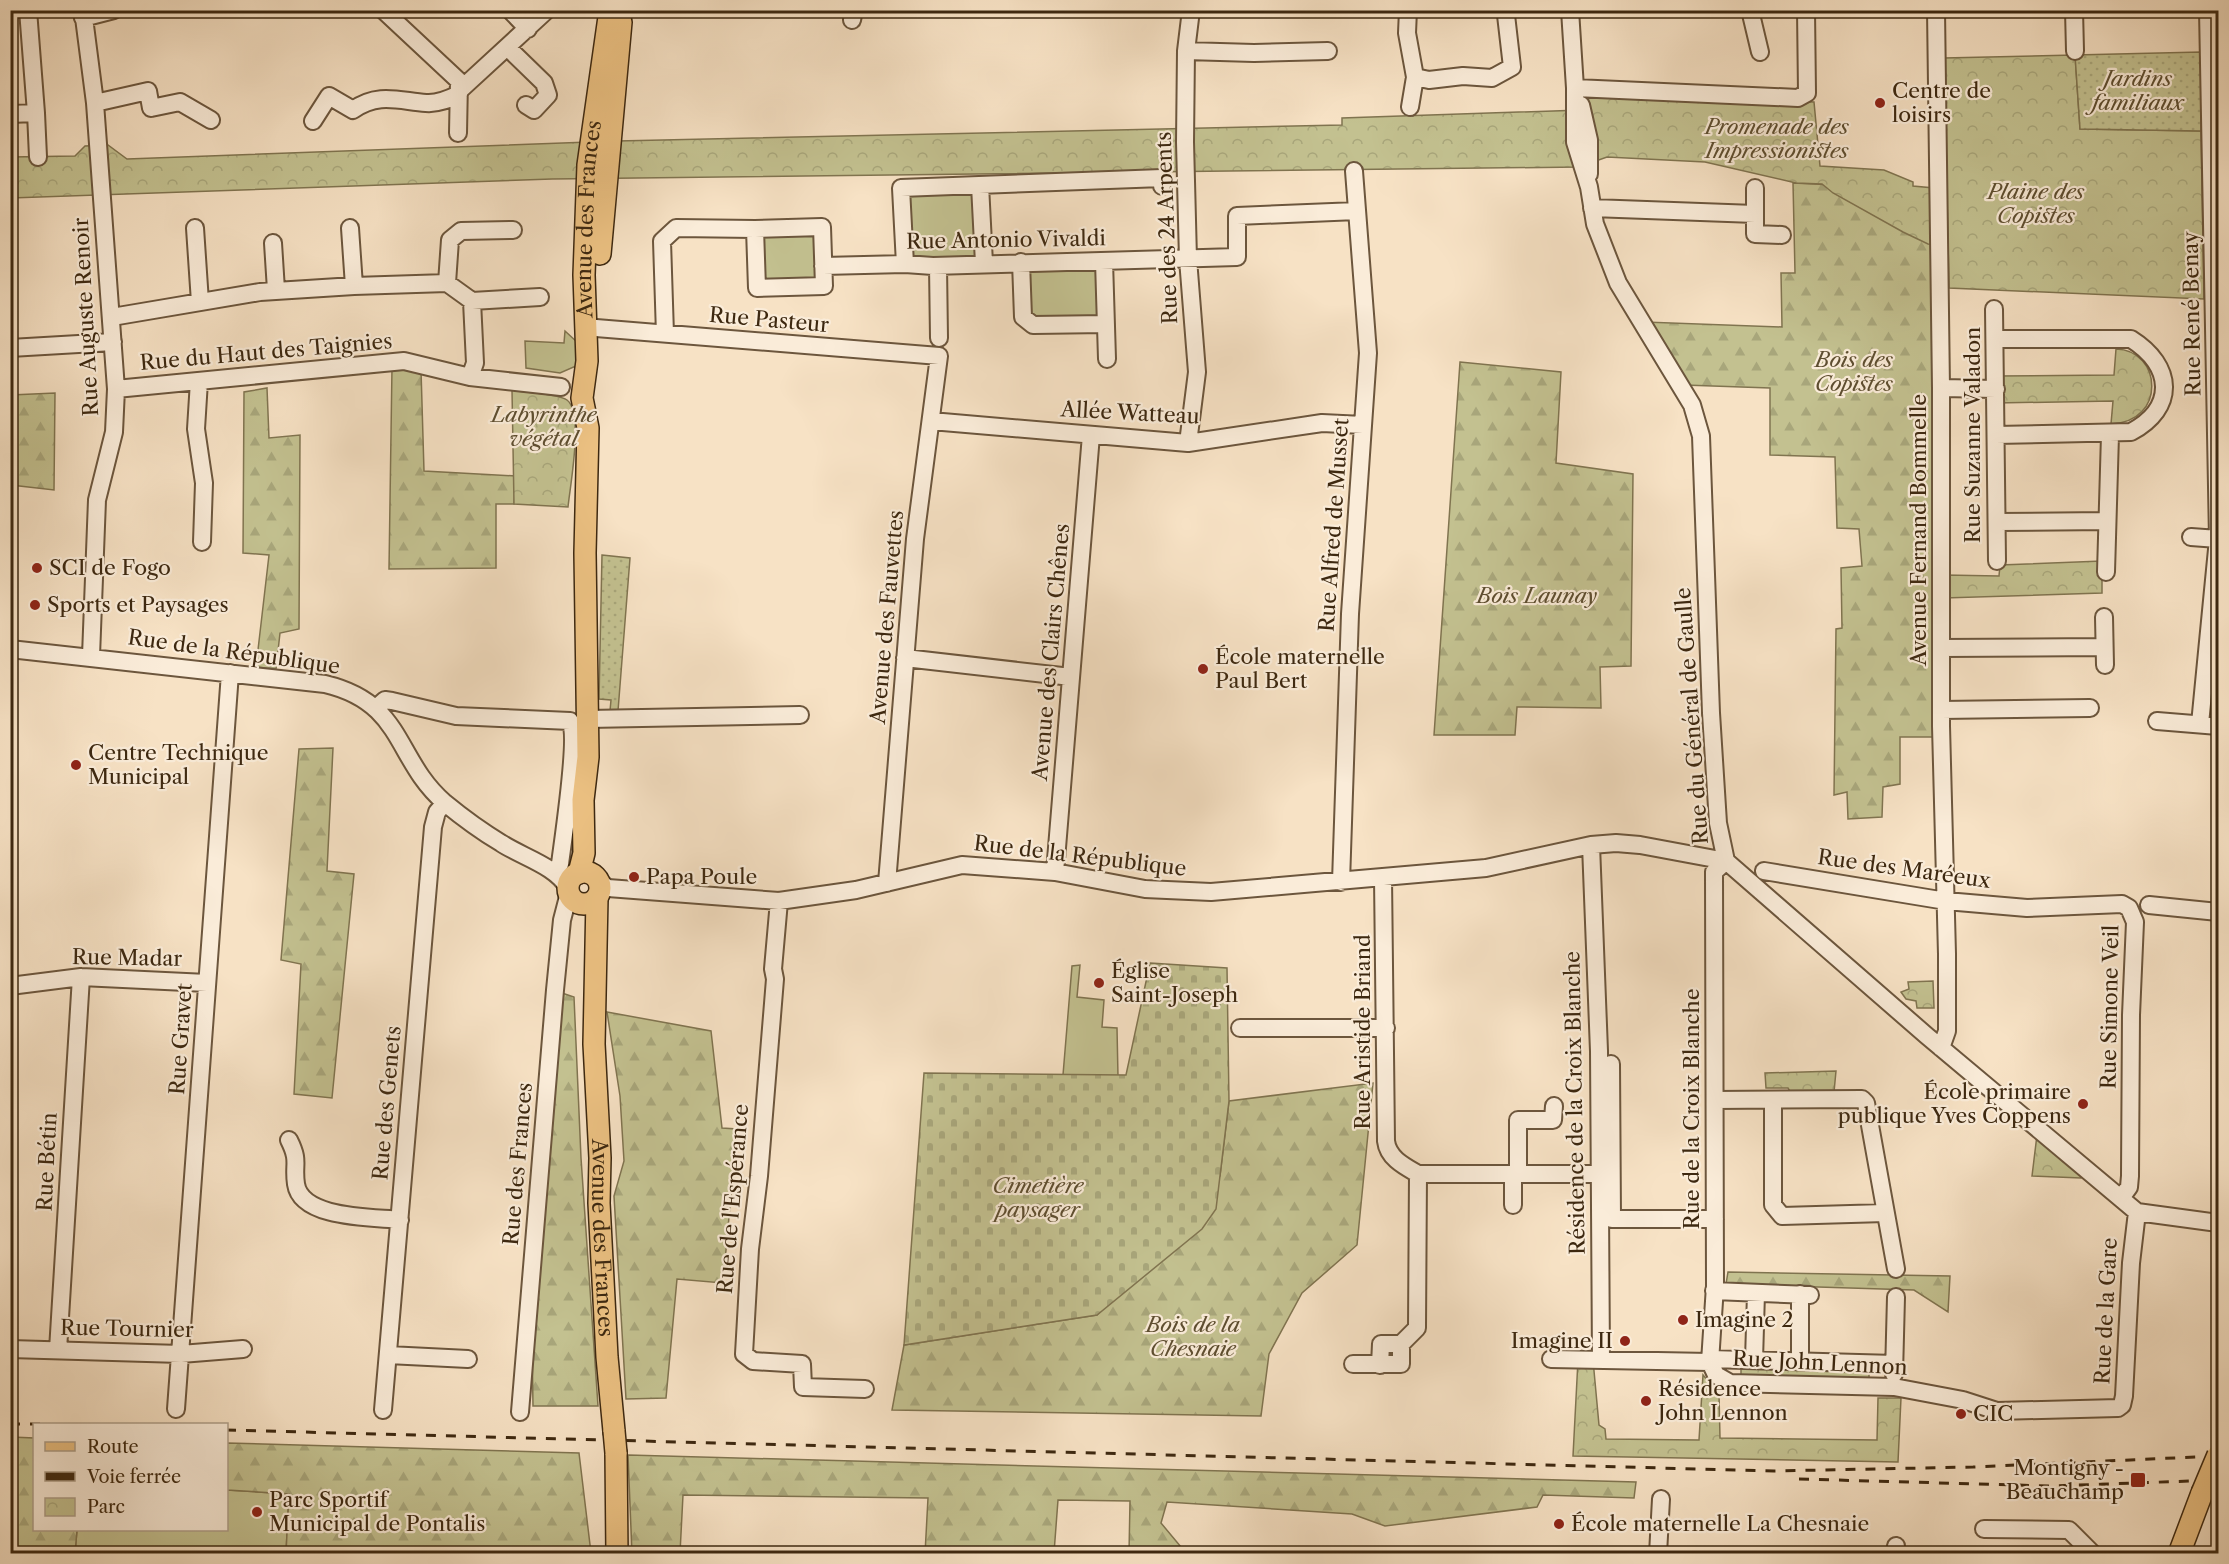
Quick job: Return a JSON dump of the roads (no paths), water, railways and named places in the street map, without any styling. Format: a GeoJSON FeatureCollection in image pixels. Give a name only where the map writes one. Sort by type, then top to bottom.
{"type":"FeatureCollection","features":[{"type":"Feature","properties":{"kind":"main road","name":"Avenue des Frances"},"geometry":{"type":"LineString","coordinates":[[591,332],[585,266],[588,165],[610,10]]}},
{"type":"Feature","properties":{"kind":"main road","name":"Avenue des Frances"},"geometry":{"type":"LineString","coordinates":[[617,1554],[615,1431],[607,1356],[594,1044],[582,886],[594,788],[579,720],[588,428],[587,361],[622,10]]}},
{"type":"Feature","properties":{"kind":"main road"},"geometry":{"type":"LineString","coordinates":[[2182,1547],[2210,1488],[2218,1455]]}},
{"type":"Feature","properties":{"kind":"street"},"geometry":{"type":"LineString","coordinates":[[28,10],[38,157]]}},
{"type":"Feature","properties":{"kind":"street"},"geometry":{"type":"LineString","coordinates":[[83,14],[114,10]]}},
{"type":"Feature","properties":{"kind":"street"},"geometry":{"type":"LineString","coordinates":[[383,10],[459,81],[458,133]]}},
{"type":"Feature","properties":{"kind":"street"},"geometry":{"type":"LineString","coordinates":[[510,10],[528,29]]}},
{"type":"Feature","properties":{"kind":"street"},"geometry":{"type":"LineString","coordinates":[[313,121],[329,96],[353,110],[366,100],[415,100],[426,104],[444,101],[459,93],[547,10]]}},
{"type":"Feature","properties":{"kind":"street","name":"Rue des 24 Arpents"},"geometry":{"type":"LineString","coordinates":[[1188,443],[1197,372],[1188,259],[1185,142],[1186,51],[1191,10]]}},
{"type":"Feature","properties":{"kind":"street"},"geometry":{"type":"LineString","coordinates":[[1408,10],[1407,33],[1415,77],[1410,107]]}},
{"type":"Feature","properties":{"kind":"street"},"geometry":{"type":"LineString","coordinates":[[1415,77],[1429,80],[1463,76],[1492,78],[1512,68],[1506,15],[1508,10]]}},
{"type":"Feature","properties":{"kind":"street","name":"Rue du Général de Gaulle"},"geometry":{"type":"LineString","coordinates":[[1570,10],[1575,88],[1589,140],[1589,187],[1595,224],[1618,283],[1684,390],[1692,405],[1701,436],[1711,713],[1718,823],[1726,861],[1941,1048],[2137,1212]]}},
{"type":"Feature","properties":{"kind":"street"},"geometry":{"type":"LineString","coordinates":[[1750,10],[1760,52]]}},
{"type":"Feature","properties":{"kind":"street"},"geometry":{"type":"LineString","coordinates":[[1575,88],[1798,98],[1807,93],[1806,10]]}},
{"type":"Feature","properties":{"kind":"street","name":"Avenue Fernand Bommelle"},"geometry":{"type":"LineString","coordinates":[[1936,10],[1941,388],[1941,711],[1947,1031],[1941,1048]]}},
{"type":"Feature","properties":{"kind":"street"},"geometry":{"type":"LineString","coordinates":[[2074,10],[2075,51]]}},
{"type":"Feature","properties":{"kind":"street","name":"Rue René Benay"},"geometry":{"type":"LineString","coordinates":[[2200,724],[2218,539],[2212,11]]}},
{"type":"Feature","properties":{"kind":"street","name":"Rue Auguste Renoir"},"geometry":{"type":"LineString","coordinates":[[83,14],[95,103],[116,389],[114,432],[97,500],[91,656]]}},
{"type":"Feature","properties":{"kind":"street"},"geometry":{"type":"LineString","coordinates":[[508,48],[544,83],[548,95],[534,110],[526,105]]}},
{"type":"Feature","properties":{"kind":"street"},"geometry":{"type":"LineString","coordinates":[[1186,51],[1254,53],[1328,51]]}},
{"type":"Feature","properties":{"kind":"street"},"geometry":{"type":"LineString","coordinates":[[95,103],[148,91],[152,108],[180,102],[211,120]]}},
{"type":"Feature","properties":{"kind":"street"},"geometry":{"type":"LineString","coordinates":[[10,114],[36,113]]}},
{"type":"Feature","properties":{"kind":"street","name":"Rue Alfred de Musset"},"geometry":{"type":"LineString","coordinates":[[1341,882],[1350,614],[1368,353],[1354,171]]}},
{"type":"Feature","properties":{"kind":"street"},"geometry":{"type":"LineString","coordinates":[[906,264],[901,188],[1162,178],[1162,186]]}},
{"type":"Feature","properties":{"kind":"street"},"geometry":{"type":"LineString","coordinates":[[980,185],[984,263]]}},
{"type":"Feature","properties":{"kind":"street"},"geometry":{"type":"LineString","coordinates":[[1755,188],[1755,234],[1782,235]]}},
{"type":"Feature","properties":{"kind":"street"},"geometry":{"type":"LineString","coordinates":[[1592,208],[1755,214]]}},
{"type":"Feature","properties":{"kind":"street","name":"Rue Antonio Vivaldi"},"geometry":{"type":"LineString","coordinates":[[823,266],[906,264],[938,266],[1237,257],[1237,216],[1357,212]]}},
{"type":"Feature","properties":{"kind":"street"},"geometry":{"type":"LineString","coordinates":[[665,334],[662,241],[676,228],[822,227],[824,286],[757,288],[755,229]]}},
{"type":"Feature","properties":{"kind":"street"},"geometry":{"type":"LineString","coordinates":[[195,228],[200,302]]}},
{"type":"Feature","properties":{"kind":"street"},"geometry":{"type":"LineString","coordinates":[[350,228],[354,286]]}},
{"type":"Feature","properties":{"kind":"street"},"geometry":{"type":"LineString","coordinates":[[447,283],[450,240],[461,231],[513,230]]}},
{"type":"Feature","properties":{"kind":"street"},"geometry":{"type":"LineString","coordinates":[[273,243],[276,290]]}},
{"type":"Feature","properties":{"kind":"street"},"geometry":{"type":"LineString","coordinates":[[1104,261],[1107,359]]}},
{"type":"Feature","properties":{"kind":"street"},"geometry":{"type":"LineString","coordinates":[[1021,262],[1023,317],[1033,325],[1106,324]]}},
{"type":"Feature","properties":{"kind":"street"},"geometry":{"type":"LineString","coordinates":[[938,266],[939,338]]}},
{"type":"Feature","properties":{"kind":"street"},"geometry":{"type":"LineString","coordinates":[[112,317],[276,290],[354,286],[447,283],[471,301],[540,297]]}},
{"type":"Feature","properties":{"kind":"street"},"geometry":{"type":"LineString","coordinates":[[470,377],[475,363],[471,301]]}},
{"type":"Feature","properties":{"kind":"street","name":"Rue Suzanne Valadon"},"geometry":{"type":"LineString","coordinates":[[1994,309],[1997,561]]}},
{"type":"Feature","properties":{"kind":"street","name":"Rue Pasteur"},"geometry":{"type":"LineString","coordinates":[[591,332],[665,334],[939,356]]}},
{"type":"Feature","properties":{"kind":"street"},"geometry":{"type":"LineString","coordinates":[[1996,339],[2131,339],[2145,348],[2159,363],[2165,385],[2161,403],[2148,423],[2131,432],[2110,435],[1996,435]]}},
{"type":"Feature","properties":{"kind":"street"},"geometry":{"type":"LineString","coordinates":[[10,348],[113,342]]}},
{"type":"Feature","properties":{"kind":"street","name":"Avenue des Fauvettes"},"geometry":{"type":"LineString","coordinates":[[887,883],[915,539],[939,356]]}},
{"type":"Feature","properties":{"kind":"street","name":"Rue du Haut des Taignies"},"geometry":{"type":"LineString","coordinates":[[116,389],[404,362],[470,377],[561,387],[588,387]]}},
{"type":"Feature","properties":{"kind":"street"},"geometry":{"type":"LineString","coordinates":[[198,536],[204,483],[196,429],[199,381]]}},
{"type":"Feature","properties":{"kind":"street"},"geometry":{"type":"LineString","coordinates":[[1941,388],[1996,388]]}},
{"type":"Feature","properties":{"kind":"street","name":"Allée Watteau"},"geometry":{"type":"LineString","coordinates":[[931,421],[1188,443],[1322,423],[1363,425]]}},
{"type":"Feature","properties":{"kind":"street","name":"Avenue des Clairs Chênes"},"geometry":{"type":"LineString","coordinates":[[1055,872],[1091,435]]}},
{"type":"Feature","properties":{"kind":"street"},"geometry":{"type":"LineString","coordinates":[[2106,572],[2110,435]]}},
{"type":"Feature","properties":{"kind":"street"},"geometry":{"type":"LineString","coordinates":[[1997,522],[2107,521]]}},
{"type":"Feature","properties":{"kind":"street"},"geometry":{"type":"LineString","coordinates":[[2191,537],[2218,539]]}},
{"type":"Feature","properties":{"kind":"street"},"geometry":{"type":"LineString","coordinates":[[2104,617],[2105,665]]}},
{"type":"Feature","properties":{"kind":"street"},"geometry":{"type":"LineString","coordinates":[[1941,648],[2104,647]]}},
{"type":"Feature","properties":{"kind":"street","name":"Rue de la République"},"geometry":{"type":"LineString","coordinates":[[10,649],[91,656],[333,685],[361,695],[388,721],[434,793],[445,803],[501,844],[582,886],[778,901],[827,896],[962,865],[1055,872],[1125,887],[1186,892],[1341,882],[1486,868],[1591,845],[1640,845],[1726,861]]}},
{"type":"Feature","properties":{"kind":"street"},"geometry":{"type":"LineString","coordinates":[[905,658],[1071,677]]}},
{"type":"Feature","properties":{"kind":"street","name":"Rue Gravet"},"geometry":{"type":"LineString","coordinates":[[176,1409],[230,673]]}},
{"type":"Feature","properties":{"kind":"street"},"geometry":{"type":"LineString","coordinates":[[375,708],[385,700],[456,716],[579,720],[800,715]]}},
{"type":"Feature","properties":{"kind":"street"},"geometry":{"type":"LineString","coordinates":[[1941,711],[2090,708]]}},
{"type":"Feature","properties":{"kind":"street","name":"Avenue des Frances"},"geometry":{"type":"LineString","coordinates":[[579,720],[573,731],[574,758],[568,785],[560,864],[582,886]]}},
{"type":"Feature","properties":{"kind":"street"},"geometry":{"type":"LineString","coordinates":[[2157,720],[2218,726]]}},
{"type":"Feature","properties":{"kind":"street","name":"Rue des Genets"},"geometry":{"type":"LineString","coordinates":[[383,1410],[433,827],[438,812],[445,803]]}},
{"type":"Feature","properties":{"kind":"street","name":"Résidence de la Croix Blanche"},"geometry":{"type":"LineString","coordinates":[[1591,845],[1599,1051],[1601,1360]]}},
{"type":"Feature","properties":{"kind":"street","name":"Rue de la Croix Blanche"},"geometry":{"type":"LineString","coordinates":[[1710,1360],[1715,1219],[1714,872],[1726,861]]}},
{"type":"Feature","properties":{"kind":"street","name":"Rue des Maréeux"},"geometry":{"type":"LineString","coordinates":[[1764,871],[1946,901],[2037,907]]}},
{"type":"Feature","properties":{"kind":"street","name":"Rue Aristide Briand"},"geometry":{"type":"LineString","coordinates":[[1383,877],[1387,1146],[1395,1159],[1418,1174]]}},
{"type":"Feature","properties":{"kind":"street","name":"Rue des Frances"},"geometry":{"type":"LineString","coordinates":[[520,1412],[562,920],[582,886]]}},
{"type":"Feature","properties":{"kind":"street","name":"Rue de l'Espérance"},"geometry":{"type":"LineString","coordinates":[[778,901],[773,969],[775,979],[759,1176],[750,1249],[744,1354],[753,1361],[802,1364],[803,1387],[865,1389]]}},
{"type":"Feature","properties":{"kind":"street","name":"Rue Simone Veil"},"geometry":{"type":"LineString","coordinates":[[2037,907],[2122,904],[2133,914],[2130,1176],[2129,1187],[2121,1198]]}},
{"type":"Feature","properties":{"kind":"street"},"geometry":{"type":"LineString","coordinates":[[2149,905],[2218,912]]}},
{"type":"Feature","properties":{"kind":"street","name":"Rue Madar"},"geometry":{"type":"LineString","coordinates":[[10,986],[81,977],[207,983]]}},
{"type":"Feature","properties":{"kind":"street","name":"Rue Bétin"},"geometry":{"type":"LineString","coordinates":[[58,1350],[81,977]]}},
{"type":"Feature","properties":{"kind":"street"},"geometry":{"type":"LineString","coordinates":[[1240,1028],[1386,1028]]}},
{"type":"Feature","properties":{"kind":"street"},"geometry":{"type":"LineString","coordinates":[[1611,1064],[1612,1219],[1715,1219]]}},
{"type":"Feature","properties":{"kind":"street"},"geometry":{"type":"LineString","coordinates":[[1715,1100],[1862,1099],[1866,1103],[1896,1269]]}},
{"type":"Feature","properties":{"kind":"street"},"geometry":{"type":"LineString","coordinates":[[1773,1100],[1773,1205],[1776,1212],[1782,1216],[1885,1213]]}},
{"type":"Feature","properties":{"kind":"street"},"geometry":{"type":"LineString","coordinates":[[1513,1205],[1518,1120],[1553,1120],[1554,1106]]}},
{"type":"Feature","properties":{"kind":"street"},"geometry":{"type":"LineString","coordinates":[[288,1140],[297,1155],[296,1185],[310,1204],[334,1213],[400,1220]]}},
{"type":"Feature","properties":{"kind":"street"},"geometry":{"type":"LineString","coordinates":[[1353,1364],[1380,1365],[1381,1344],[1401,1344],[1417,1328],[1418,1174],[1599,1174]]}},
{"type":"Feature","properties":{"kind":"street"},"geometry":{"type":"LineString","coordinates":[[2137,1212],[2218,1223]]}},
{"type":"Feature","properties":{"kind":"street","name":"Rue de la Gare"},"geometry":{"type":"LineString","coordinates":[[2080,1410],[2113,1409],[2122,1405],[2133,1231],[2137,1212]]}},
{"type":"Feature","properties":{"kind":"street"},"geometry":{"type":"LineString","coordinates":[[1714,1291],[1805,1295],[1800,1361]]}},
{"type":"Feature","properties":{"kind":"street"},"geometry":{"type":"LineString","coordinates":[[1754,1360],[1756,1293]]}},
{"type":"Feature","properties":{"kind":"street"},"geometry":{"type":"LineString","coordinates":[[1894,1387],[1896,1297]]}},
{"type":"Feature","properties":{"kind":"street","name":"Rue Tournier"},"geometry":{"type":"LineString","coordinates":[[10,1348],[181,1354],[243,1349]]}},
{"type":"Feature","properties":{"kind":"street"},"geometry":{"type":"LineString","coordinates":[[388,1355],[468,1359]]}},
{"type":"Feature","properties":{"kind":"street"},"geometry":{"type":"LineString","coordinates":[[1551,1359],[1754,1360],[1895,1364]]}},
{"type":"Feature","properties":{"kind":"street","name":"Rue John Lennon"},"geometry":{"type":"LineString","coordinates":[[1710,1360],[1716,1375],[1730,1383],[1894,1387],[1963,1400],[1997,1411],[2080,1410]]}},
{"type":"Feature","properties":{"kind":"street"},"geometry":{"type":"LineString","coordinates":[[1658,1554],[1661,1498]]}},
{"type":"Feature","properties":{"kind":"street"},"geometry":{"type":"LineString","coordinates":[[1984,1529],[2069,1530],[2093,1554]]}},
{"type":"Feature","properties":{"kind":"railway"},"geometry":{"type":"LineString","coordinates":[[10,1424],[33,1424]]}},
{"type":"Feature","properties":{"kind":"railway"},"geometry":{"type":"LineString","coordinates":[[228,1430],[1774,1471],[1973,1467],[2218,1456]]}},
{"type":"Feature","properties":{"kind":"railway"},"geometry":{"type":"LineString","coordinates":[[1799,1479],[2051,1486],[2218,1480]]}},
{"type":"Feature","properties":{"kind":"place","name":"Centre de loisirs"},"geometry":{"type":"Point","coordinates":[1880,103]}},
{"type":"Feature","properties":{"kind":"place","name":"SCI de Fogo"},"geometry":{"type":"Point","coordinates":[37,568]}},
{"type":"Feature","properties":{"kind":"place","name":"Sports et Paysages"},"geometry":{"type":"Point","coordinates":[35,605]}},
{"type":"Feature","properties":{"kind":"place","name":"École maternelle Paul Bert"},"geometry":{"type":"Point","coordinates":[1203,669]}},
{"type":"Feature","properties":{"kind":"place","name":"Centre Technique Municipal"},"geometry":{"type":"Point","coordinates":[76,765]}},
{"type":"Feature","properties":{"kind":"place","name":"Papa Poule"},"geometry":{"type":"Point","coordinates":[634,877]}},
{"type":"Feature","properties":{"kind":"place","name":"Église Saint-Joseph"},"geometry":{"type":"Point","coordinates":[1099,983]}},
{"type":"Feature","properties":{"kind":"place","name":"École primaire publique Yves Coppens"},"geometry":{"type":"Point","coordinates":[2083,1104]}},
{"type":"Feature","properties":{"kind":"place","name":"Imagine 2"},"geometry":{"type":"Point","coordinates":[1683,1320]}},
{"type":"Feature","properties":{"kind":"place","name":"Imagine II"},"geometry":{"type":"Point","coordinates":[1625,1341]}},
{"type":"Feature","properties":{"kind":"place","name":"Résidence John Lennon"},"geometry":{"type":"Point","coordinates":[1646,1401]}},
{"type":"Feature","properties":{"kind":"place","name":"CIC"},"geometry":{"type":"Point","coordinates":[1961,1414]}},
{"type":"Feature","properties":{"kind":"place","name":"Montigny - Beauchamp"},"geometry":{"type":"Point","coordinates":[2138,1480]}},
{"type":"Feature","properties":{"kind":"place","name":"Parc Sportif Municipal de Pontalis"},"geometry":{"type":"Point","coordinates":[257,1512]}},
{"type":"Feature","properties":{"kind":"place","name":"École maternelle La Chesnaie"},"geometry":{"type":"Point","coordinates":[1559,1524]}},
{"type":"Feature","properties":{"kind":"park label","name":"Jardins familiaux"},"geometry":{"type":"Point","coordinates":[2138,91]}},
{"type":"Feature","properties":{"kind":"park label","name":"Promenade des Impressionistes"},"geometry":{"type":"Point","coordinates":[1777,139]}},
{"type":"Feature","properties":{"kind":"park label","name":"Plaine des Copistes"},"geometry":{"type":"Point","coordinates":[2036,204]}},
{"type":"Feature","properties":{"kind":"park label","name":"Bois des Copistes"},"geometry":{"type":"Point","coordinates":[1854,372]}},
{"type":"Feature","properties":{"kind":"park label","name":"Labyrinthe végétal"},"geometry":{"type":"Point","coordinates":[544,427]}},
{"type":"Feature","properties":{"kind":"park label","name":"Bois Launay"},"geometry":{"type":"Point","coordinates":[1537,596]}},
{"type":"Feature","properties":{"kind":"park label","name":"Cimetière paysager"},"geometry":{"type":"Point","coordinates":[1038,1198]}},
{"type":"Feature","properties":{"kind":"park label","name":"Bois de la Chesnaie"},"geometry":{"type":"Point","coordinates":[1193,1337]}}]}
